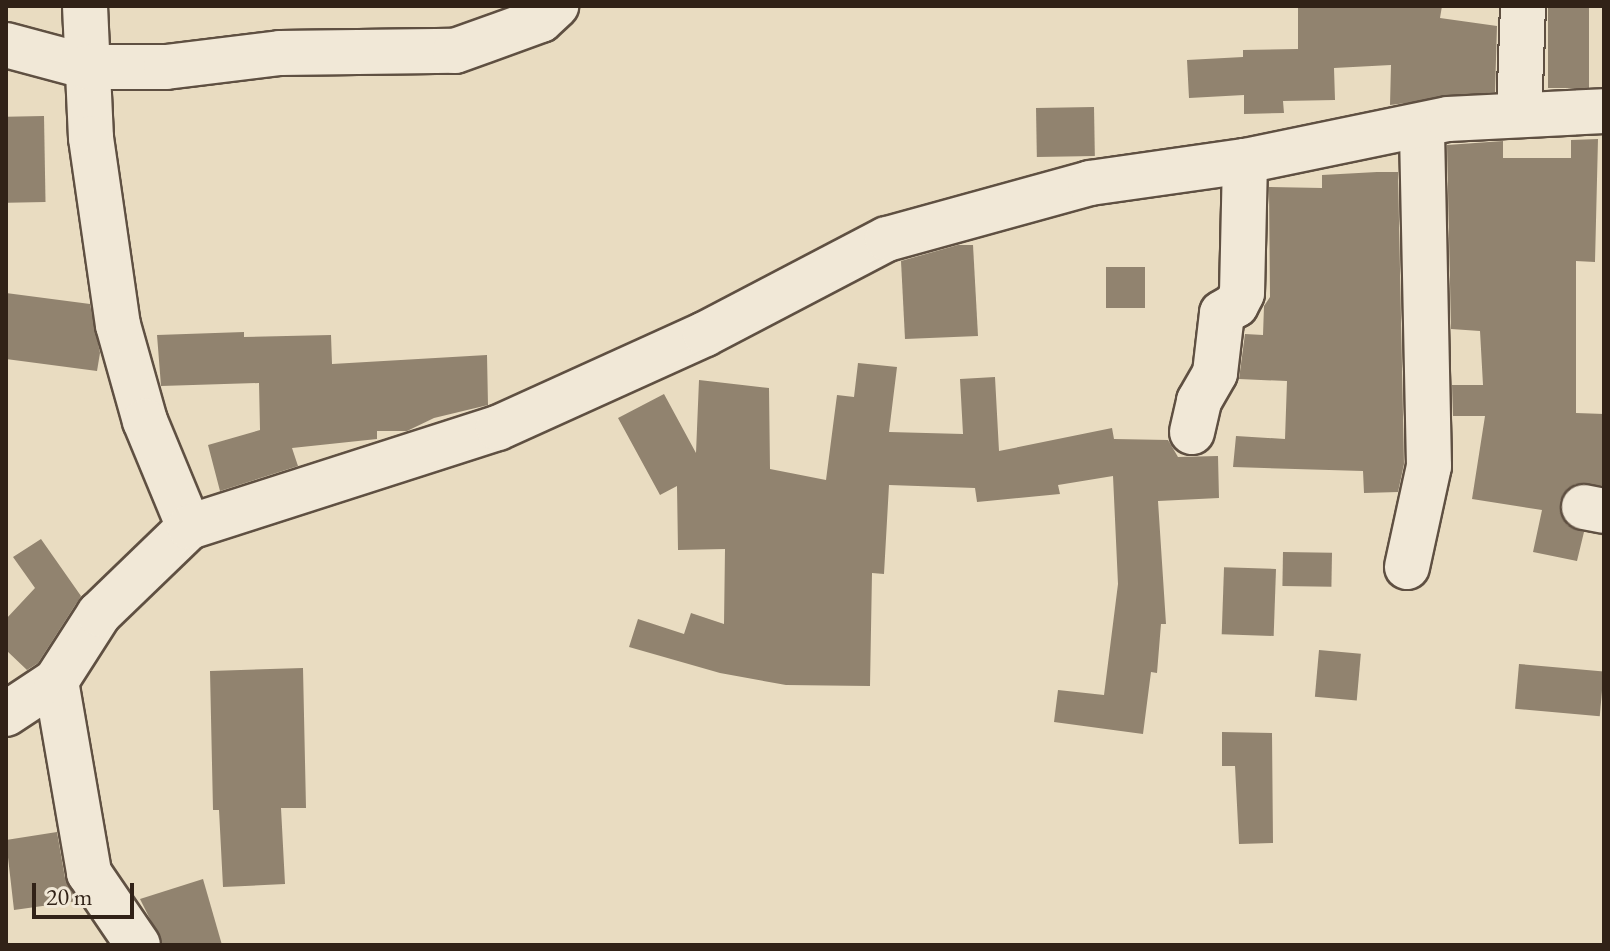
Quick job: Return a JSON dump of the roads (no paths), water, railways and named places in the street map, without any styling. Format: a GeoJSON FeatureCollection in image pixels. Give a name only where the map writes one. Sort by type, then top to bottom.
{"type":"FeatureCollection","features":[{"type":"Feature","properties":{"kind":"street"},"geometry":{"type":"LineString","coordinates":[[85,6],[91,138],[118,325],[145,421],[189,527]]}},
{"type":"Feature","properties":{"kind":"street"},"geometry":{"type":"LineString","coordinates":[[6,45],[88,67],[166,67],[280,53],[455,51],[541,20],[556,6]]}},
{"type":"Feature","properties":{"kind":"street"},"geometry":{"type":"LineString","coordinates":[[1519,115],[1523,6]]}},
{"type":"Feature","properties":{"kind":"street"},"geometry":{"type":"LineString","coordinates":[[6,714],[56,681],[99,614],[189,527],[498,428],[705,334],[887,239],[1090,183],[1245,161],[1422,126],[1519,115],[1604,111]]}},
{"type":"Feature","properties":{"kind":"street"},"geometry":{"type":"LineString","coordinates":[[1407,567],[1429,466],[1422,126]]}},
{"type":"Feature","properties":{"kind":"street"},"geometry":{"type":"LineString","coordinates":[[1192,432],[1199,401],[1215,373],[1222,313],[1236,305],[1242,293],[1245,161]]}},
{"type":"Feature","properties":{"kind":"street"},"geometry":{"type":"LineString","coordinates":[[56,681],[89,873],[138,945]]}}]}
